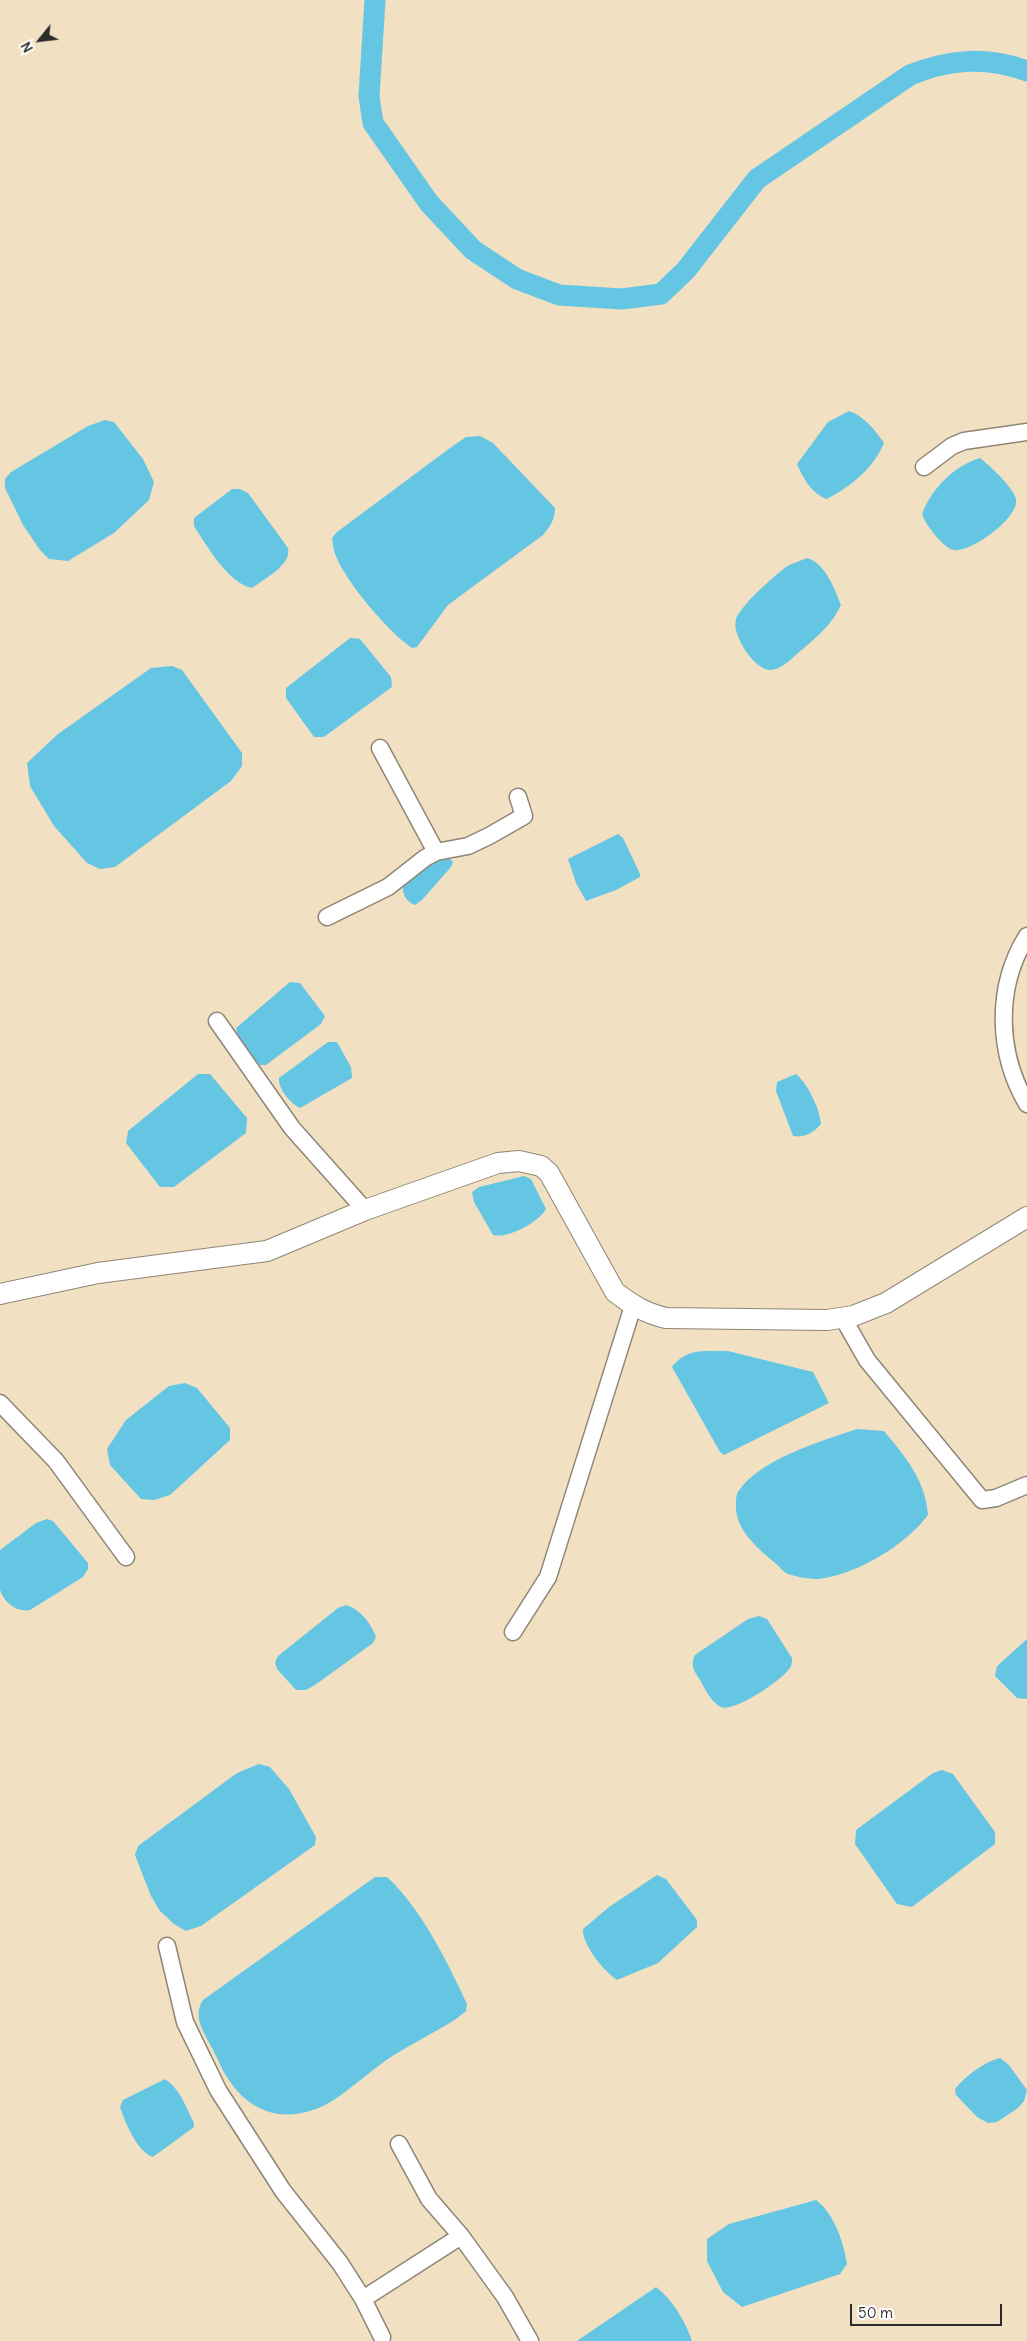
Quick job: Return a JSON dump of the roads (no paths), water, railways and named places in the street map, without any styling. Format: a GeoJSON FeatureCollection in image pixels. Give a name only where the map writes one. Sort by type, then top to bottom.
{"type":"FeatureCollection","features":[{"type":"Feature","properties":{"kind":"street"},"geometry":{"type":"LineString","coordinates":[[924,467],[952,446],[964,441],[1027,432]]}},
{"type":"Feature","properties":{"kind":"street"},"geometry":{"type":"LineString","coordinates":[[380,748],[436,852]]}},
{"type":"Feature","properties":{"kind":"street"},"geometry":{"type":"LineString","coordinates":[[327,917],[388,887],[425,858],[436,852],[468,846],[524,816],[518,797]]}},
{"type":"Feature","properties":{"kind":"street"},"geometry":{"type":"LineString","coordinates":[[1027,936],[1004,992],[1003,1031],[1009,1064],[1016,1086],[1027,1104]]}},
{"type":"Feature","properties":{"kind":"street"},"geometry":{"type":"LineString","coordinates":[[217,1021],[292,1128],[365,1210]]}},
{"type":"Feature","properties":{"kind":"street"},"geometry":{"type":"LineString","coordinates":[[0,1294],[98,1273],[267,1250],[365,1210],[498,1163],[519,1161],[541,1166],[549,1173],[615,1292],[633,1306],[648,1314],[666,1318],[818,1320],[861,1314],[886,1303],[1027,1217]]}},
{"type":"Feature","properties":{"kind":"street"},"geometry":{"type":"LineString","coordinates":[[513,1632],[548,1576],[633,1306]]}},
{"type":"Feature","properties":{"kind":"street"},"geometry":{"type":"LineString","coordinates":[[843,1318],[867,1360],[982,1500],[996,1498],[1027,1486]]}},
{"type":"Feature","properties":{"kind":"street"},"geometry":{"type":"LineString","coordinates":[[0,1403],[56,1461],[126,1557]]}},
{"type":"Feature","properties":{"kind":"street"},"geometry":{"type":"LineString","coordinates":[[167,1946],[185,2022],[218,2090],[283,2191],[340,2263],[363,2299],[382,2337]]}},
{"type":"Feature","properties":{"kind":"street"},"geometry":{"type":"LineString","coordinates":[[399,2144],[429,2199],[461,2236],[505,2297],[530,2341]]}},
{"type":"Feature","properties":{"kind":"street"},"geometry":{"type":"LineString","coordinates":[[363,2299],[461,2236]]}},
{"type":"Feature","properties":{"kind":"water"},"geometry":{"type":"Polygon","coordinates":[[[849,411],[873,428],[884,443],[874,461],[860,476],[827,499],[812,489],[797,464],[828,422],[849,411]]]}},
{"type":"Feature","properties":{"kind":"water"},"geometry":{"type":"Polygon","coordinates":[[[105,420],[114,422],[143,459],[154,482],[149,500],[114,533],[68,561],[49,559],[40,550],[23,525],[5,488],[5,479],[11,472],[88,426],[105,420]]]}},
{"type":"Feature","properties":{"kind":"water"},"geometry":{"type":"Polygon","coordinates":[[[480,436],[493,443],[555,508],[553,519],[543,535],[448,605],[417,647],[412,648],[391,630],[357,591],[340,565],[334,552],[332,538],[337,532],[450,448],[466,437],[480,436]]]}},
{"type":"Feature","properties":{"kind":"water"},"geometry":{"type":"Polygon","coordinates":[[[980,458],[1011,489],[1016,499],[1015,506],[1003,524],[982,540],[962,549],[950,549],[935,535],[922,514],[931,496],[945,479],[962,466],[980,458]]]}},
{"type":"Feature","properties":{"kind":"water"},"geometry":{"type":"Polygon","coordinates":[[[232,489],[240,489],[248,493],[288,548],[286,560],[282,566],[252,588],[243,585],[235,579],[219,563],[194,526],[194,518],[232,489]]]}},
{"type":"Feature","properties":{"kind":"water"},"geometry":{"type":"Polygon","coordinates":[[[807,558],[814,561],[824,571],[841,605],[825,629],[789,661],[776,669],[765,669],[758,665],[746,651],[737,634],[736,619],[751,599],[774,577],[788,566],[807,558]]]}},
{"type":"Feature","properties":{"kind":"water"},"geometry":{"type":"Polygon","coordinates":[[[350,638],[360,639],[391,677],[392,687],[324,737],[314,737],[286,698],[286,688],[350,638]]]}},
{"type":"Feature","properties":{"kind":"water"},"geometry":{"type":"Polygon","coordinates":[[[172,666],[182,670],[242,753],[242,766],[231,781],[115,867],[100,869],[87,863],[54,826],[30,786],[27,763],[58,734],[151,668],[172,666]]]}},
{"type":"Feature","properties":{"kind":"water"},"geometry":{"type":"Polygon","coordinates":[[[618,834],[623,838],[640,877],[616,890],[586,901],[576,883],[568,859],[618,834]]]}},
{"type":"Feature","properties":{"kind":"water"},"geometry":{"type":"Polygon","coordinates":[[[441,858],[449,858],[453,862],[451,867],[422,900],[415,905],[411,903],[403,892],[405,881],[441,858]]]}},
{"type":"Feature","properties":{"kind":"water"},"geometry":{"type":"Polygon","coordinates":[[[290,982],[300,983],[325,1016],[321,1024],[266,1065],[259,1065],[237,1034],[236,1028],[290,982]]]}},
{"type":"Feature","properties":{"kind":"water"},"geometry":{"type":"Polygon","coordinates":[[[328,1042],[337,1042],[351,1067],[352,1078],[300,1108],[285,1095],[280,1087],[279,1078],[328,1042]]]}},
{"type":"Feature","properties":{"kind":"water"},"geometry":{"type":"Polygon","coordinates":[[[198,1074],[210,1074],[247,1118],[246,1133],[174,1187],[160,1187],[126,1143],[128,1131],[198,1074]]]}},
{"type":"Feature","properties":{"kind":"water"},"geometry":{"type":"Polygon","coordinates":[[[796,1074],[813,1097],[821,1124],[812,1132],[801,1136],[793,1136],[776,1091],[777,1082],[796,1074]]]}},
{"type":"Feature","properties":{"kind":"water"},"geometry":{"type":"Polygon","coordinates":[[[524,1176],[531,1179],[546,1209],[537,1219],[515,1232],[499,1236],[493,1235],[474,1202],[472,1192],[479,1187],[524,1176]]]}},
{"type":"Feature","properties":{"kind":"water"},"geometry":{"type":"Polygon","coordinates":[[[728,1351],[813,1372],[829,1403],[724,1455],[720,1452],[672,1367],[690,1353],[728,1351]]]}},
{"type":"Feature","properties":{"kind":"water"},"geometry":{"type":"Polygon","coordinates":[[[185,1383],[197,1388],[230,1428],[230,1440],[170,1495],[154,1500],[141,1499],[110,1465],[107,1449],[126,1420],[169,1386],[185,1383]]]}},
{"type":"Feature","properties":{"kind":"water"},"geometry":{"type":"Polygon","coordinates":[[[857,1429],[884,1431],[892,1440],[919,1480],[928,1515],[919,1526],[894,1547],[879,1557],[848,1572],[818,1579],[788,1574],[760,1550],[742,1529],[736,1512],[737,1493],[748,1480],[776,1461],[792,1453],[857,1429]]]}},
{"type":"Feature","properties":{"kind":"water"},"geometry":{"type":"Polygon","coordinates":[[[47,1519],[53,1521],[88,1563],[88,1569],[83,1577],[30,1610],[21,1610],[8,1603],[0,1590],[0,1550],[36,1523],[47,1519]]]}},
{"type":"Feature","properties":{"kind":"water"},"geometry":{"type":"Polygon","coordinates":[[[346,1605],[360,1613],[368,1622],[376,1637],[373,1643],[315,1685],[306,1690],[296,1690],[277,1669],[275,1662],[278,1656],[338,1608],[346,1605]]]}},
{"type":"Feature","properties":{"kind":"water"},"geometry":{"type":"Polygon","coordinates":[[[759,1616],[767,1619],[792,1658],[791,1666],[770,1686],[748,1700],[737,1705],[721,1707],[711,1699],[694,1671],[693,1662],[695,1655],[748,1619],[759,1616]]]}},
{"type":"Feature","properties":{"kind":"water"},"geometry":{"type":"Polygon","coordinates":[[[1027,1639],[1027,1699],[1017,1698],[995,1676],[997,1666],[1027,1639]]]}},
{"type":"Feature","properties":{"kind":"water"},"geometry":{"type":"Polygon","coordinates":[[[259,1764],[270,1767],[289,1789],[316,1837],[315,1845],[201,1926],[186,1931],[174,1924],[160,1911],[151,1896],[135,1855],[138,1846],[237,1773],[259,1764]]]}},
{"type":"Feature","properties":{"kind":"water"},"geometry":{"type":"Polygon","coordinates":[[[942,1770],[953,1774],[995,1832],[995,1844],[912,1907],[897,1904],[855,1844],[856,1830],[933,1773],[942,1770]]]}},
{"type":"Feature","properties":{"kind":"water"},"geometry":{"type":"Polygon","coordinates":[[[657,1875],[666,1879],[697,1920],[697,1927],[658,1963],[617,1980],[590,1950],[583,1929],[609,1907],[657,1875]]]}},
{"type":"Feature","properties":{"kind":"water"},"geometry":{"type":"Polygon","coordinates":[[[375,1877],[387,1877],[411,1904],[422,1920],[460,1988],[467,2004],[466,2011],[448,2024],[388,2059],[323,2106],[305,2112],[289,2114],[273,2113],[259,2108],[246,2100],[225,2074],[202,2029],[199,2014],[203,2000],[375,1877]]]}},
{"type":"Feature","properties":{"kind":"water"},"geometry":{"type":"Polygon","coordinates":[[[1000,2058],[1009,2065],[1027,2090],[1024,2101],[1018,2108],[997,2122],[988,2123],[977,2117],[956,2095],[955,2089],[975,2070],[1000,2058]]]}},
{"type":"Feature","properties":{"kind":"water"},"geometry":{"type":"Polygon","coordinates":[[[165,2079],[175,2088],[182,2099],[194,2123],[194,2127],[153,2157],[147,2154],[137,2143],[128,2128],[120,2107],[123,2100],[165,2079]]]}},
{"type":"Feature","properties":{"kind":"water"},"geometry":{"type":"Polygon","coordinates":[[[816,2200],[833,2220],[841,2238],[847,2264],[840,2274],[742,2307],[723,2292],[707,2261],[707,2239],[729,2224],[816,2200]]]}},
{"type":"Feature","properties":{"kind":"water"},"geometry":{"type":"Polygon","coordinates":[[[656,2287],[678,2311],[692,2341],[577,2341],[656,2287]]]}},
{"type":"Feature","properties":{"kind":"waterway"},"geometry":{"type":"LineString","coordinates":[[375,0],[369,96],[373,123],[429,203],[473,250],[517,279],[559,295],[622,299],[661,294],[686,270],[757,179],[910,75],[939,66],[968,61],[997,63],[1027,71]]}}]}
